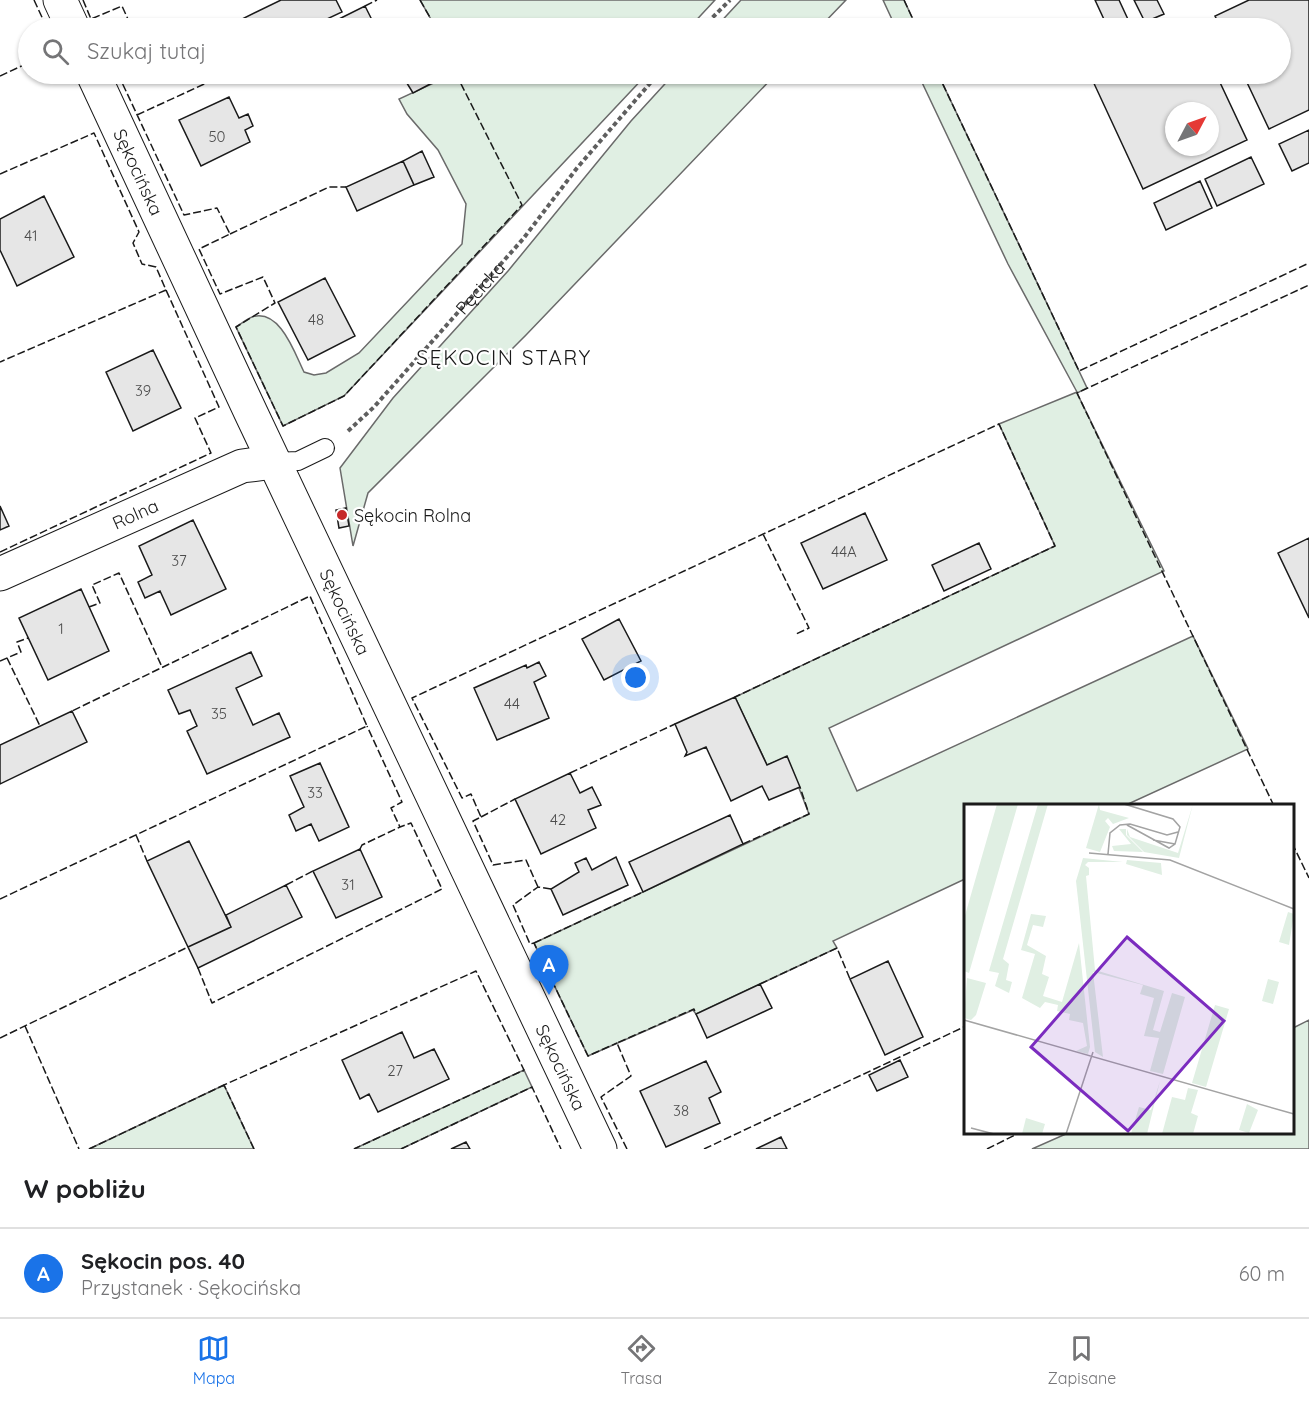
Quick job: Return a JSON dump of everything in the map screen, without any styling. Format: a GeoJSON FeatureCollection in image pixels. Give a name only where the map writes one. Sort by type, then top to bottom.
{"type":"FeatureCollection","features":[{"type":"Feature","properties":{"kind":"street"},"geometry":{"type":"LineString","coordinates":[[60,0],[68,18]]}},
{"type":"Feature","properties":{"kind":"street","name":"Sękocińska"},"geometry":{"type":"LineString","coordinates":[[98,84],[600,1149]]}},
{"type":"Feature","properties":{"kind":"street","name":"Rolna"},"geometry":{"type":"LineString","coordinates":[[0,574],[242,466],[274,462]]}},
{"type":"Feature","properties":{"kind":"lane"},"geometry":{"type":"LineString","coordinates":[[274,462],[298,461],[325,448]]}},
{"type":"Feature","properties":{"kind":"path"},"geometry":{"type":"LineString","coordinates":[[712,18],[730,0]]}},
{"type":"Feature","properties":{"kind":"path","name":"Pęcicka"},"geometry":{"type":"LineString","coordinates":[[325,448],[374,407],[523,239],[577,168],[649,84]]}},
{"type":"Feature","properties":{"kind":"green space"},"geometry":{"type":"Polygon","coordinates":[[[420,0],[715,0],[698,18],[430,18],[420,0]]]}},
{"type":"Feature","properties":{"kind":"green space"},"geometry":{"type":"Polygon","coordinates":[[[741,0],[846,0],[829,18],[724,18],[741,0]]]}},
{"type":"Feature","properties":{"kind":"green space"},"geometry":{"type":"Polygon","coordinates":[[[883,0],[904,0],[912,18],[891,18],[883,0]]]}},
{"type":"Feature","properties":{"kind":"green space"},"geometry":{"type":"Polygon","coordinates":[[[431,84],[638,84],[344,396],[283,426],[236,327],[252,317],[262,316],[271,319],[285,334],[304,372],[314,375],[326,373],[359,353],[462,244],[466,204],[438,150],[407,114],[399,99],[431,84]]]}},
{"type":"Feature","properties":{"kind":"green space"},"geometry":{"type":"Polygon","coordinates":[[[665,84],[766,84],[526,335],[368,493],[353,546],[340,468],[393,398],[508,271],[631,121],[665,84]]]}},
{"type":"Feature","properties":{"kind":"green space"},"geometry":{"type":"Polygon","coordinates":[[[923,84],[943,84],[1087,388],[1077,393],[1164,571],[829,728],[857,791],[1193,636],[1248,749],[1128,804],[964,804],[964,879],[833,941],[837,948],[696,1014],[693,1010],[588,1056],[534,943],[809,814],[787,757],[767,765],[735,697],[1055,546],[999,424],[1077,392],[1008,264],[923,84]]]}},
{"type":"Feature","properties":{"kind":"green space"},"geometry":{"type":"Polygon","coordinates":[[[1309,1020],[1309,1149],[1032,1149],[1066,1134],[1294,1134],[1294,1028],[1309,1020]]]}},
{"type":"Feature","properties":{"kind":"green space"},"geometry":{"type":"Polygon","coordinates":[[[524,1070],[532,1087],[401,1149],[354,1149],[524,1070]]]}},
{"type":"Feature","properties":{"kind":"green space"},"geometry":{"type":"Polygon","coordinates":[[[224,1085],[254,1149],[89,1149],[224,1085]]]}},
{"type":"Feature","properties":{"kind":"building"},"geometry":{"type":"Polygon","coordinates":[[[281,0],[336,0],[342,12],[329,18],[244,18],[281,0]]]}},
{"type":"Feature","properties":{"kind":"building"},"geometry":{"type":"Polygon","coordinates":[[[1095,0],[1119,0],[1127,18],[1103,18],[1095,0]]]}},
{"type":"Feature","properties":{"kind":"building"},"geometry":{"type":"Polygon","coordinates":[[[1134,0],[1157,0],[1164,14],[1154,18],[1143,18],[1134,0]]]}},
{"type":"Feature","properties":{"kind":"building"},"geometry":{"type":"Polygon","coordinates":[[[1249,0],[1309,0],[1309,110],[1269,129],[1248,84],[1291,84],[1291,18],[1216,18],[1215,16],[1249,0]]]}},
{"type":"Feature","properties":{"kind":"building"},"geometry":{"type":"Polygon","coordinates":[[[365,6],[371,18],[341,18],[365,6]]]}},
{"type":"Feature","properties":{"kind":"building"},"geometry":{"type":"Polygon","coordinates":[[[407,84],[430,84],[413,93],[407,84]]]}},
{"type":"Feature","properties":{"kind":"building"},"geometry":{"type":"Polygon","coordinates":[[[1094,84],[1221,84],[1247,140],[1219,153],[1219,102],[1165,102],[1165,156],[1213,156],[1143,189],[1094,84]]]}},
{"type":"Feature","properties":{"kind":"building"},"geometry":{"type":"Polygon","coordinates":[[[229,97],[239,118],[248,114],[253,126],[245,130],[250,142],[201,166],[179,120],[229,97]]]}},
{"type":"Feature","properties":{"kind":"building"},"geometry":{"type":"Polygon","coordinates":[[[1309,130],[1309,163],[1292,171],[1279,144],[1309,130]]]}},
{"type":"Feature","properties":{"kind":"building"},"geometry":{"type":"Polygon","coordinates":[[[422,151],[434,177],[414,185],[403,161],[422,151]]]}},
{"type":"Feature","properties":{"kind":"building"},"geometry":{"type":"Polygon","coordinates":[[[1251,157],[1264,184],[1217,206],[1205,179],[1251,157]]]}},
{"type":"Feature","properties":{"kind":"building"},"geometry":{"type":"Polygon","coordinates":[[[403,161],[414,185],[357,211],[346,187],[403,161]]]}},
{"type":"Feature","properties":{"kind":"building"},"geometry":{"type":"Polygon","coordinates":[[[1200,181],[1212,208],[1166,230],[1154,203],[1200,181]]]}},
{"type":"Feature","properties":{"kind":"building"},"geometry":{"type":"Polygon","coordinates":[[[44,196],[74,257],[17,286],[0,250],[0,219],[44,196]]]}},
{"type":"Feature","properties":{"kind":"building"},"geometry":{"type":"Polygon","coordinates":[[[325,278],[355,336],[308,360],[278,302],[325,278]]]}},
{"type":"Feature","properties":{"kind":"building"},"geometry":{"type":"Polygon","coordinates":[[[153,350],[181,408],[133,431],[106,372],[153,350]]]}},
{"type":"Feature","properties":{"kind":"building"},"geometry":{"type":"Polygon","coordinates":[[[0,506],[9,526],[0,530],[0,506]]]}},
{"type":"Feature","properties":{"kind":"building","name":"Sękocin Rolna"},"geometry":{"type":"Polygon","coordinates":[[[346,508],[349,526],[339,528],[336,510],[346,508]]]}},
{"type":"Feature","properties":{"kind":"building"},"geometry":{"type":"Polygon","coordinates":[[[865,513],[887,560],[823,589],[801,543],[865,513]]]}},
{"type":"Feature","properties":{"kind":"building"},"geometry":{"type":"Polygon","coordinates":[[[193,520],[226,589],[171,615],[160,591],[145,598],[138,582],[152,575],[139,546],[193,520]]]}},
{"type":"Feature","properties":{"kind":"building"},"geometry":{"type":"Polygon","coordinates":[[[1309,538],[1309,618],[1278,553],[1309,538]]]}},
{"type":"Feature","properties":{"kind":"building"},"geometry":{"type":"Polygon","coordinates":[[[979,543],[991,569],[944,591],[932,565],[979,543]]]}},
{"type":"Feature","properties":{"kind":"building"},"geometry":{"type":"Polygon","coordinates":[[[81,589],[109,651],[48,680],[19,618],[81,589]]]}},
{"type":"Feature","properties":{"kind":"building"},"geometry":{"type":"Polygon","coordinates":[[[619,619],[641,661],[604,680],[582,639],[619,619]]]}},
{"type":"Feature","properties":{"kind":"building"},"geometry":{"type":"Polygon","coordinates":[[[251,652],[262,676],[236,688],[253,725],[279,713],[290,737],[207,774],[187,731],[197,726],[190,710],[179,714],[168,690],[251,652]]]}},
{"type":"Feature","properties":{"kind":"building"},"geometry":{"type":"Polygon","coordinates":[[[539,662],[546,676],[534,682],[549,718],[497,740],[474,688],[526,665],[527,668],[539,662]]]}},
{"type":"Feature","properties":{"kind":"building"},"geometry":{"type":"Polygon","coordinates":[[[735,697],[767,765],[787,756],[800,787],[769,800],[762,786],[731,801],[706,747],[685,756],[687,752],[675,724],[735,697]]]}},
{"type":"Feature","properties":{"kind":"building"},"geometry":{"type":"Polygon","coordinates":[[[72,711],[87,742],[0,784],[0,745],[72,711]]]}},
{"type":"Feature","properties":{"kind":"building"},"geometry":{"type":"Polygon","coordinates":[[[320,763],[349,827],[319,841],[311,824],[296,831],[289,815],[304,807],[290,776],[320,763]]]}},
{"type":"Feature","properties":{"kind":"building"},"geometry":{"type":"Polygon","coordinates":[[[570,773],[580,793],[592,787],[601,805],[588,810],[596,828],[541,854],[515,799],[570,773]]]}},
{"type":"Feature","properties":{"kind":"building"},"geometry":{"type":"Polygon","coordinates":[[[730,815],[743,844],[643,892],[629,862],[730,815]]]}},
{"type":"Feature","properties":{"kind":"building"},"geometry":{"type":"Polygon","coordinates":[[[189,841],[231,927],[188,947],[147,861],[189,841]]]}},
{"type":"Feature","properties":{"kind":"building"},"geometry":{"type":"Polygon","coordinates":[[[360,849],[382,897],[336,918],[313,871],[360,849]]]}},
{"type":"Feature","properties":{"kind":"building"},"geometry":{"type":"Polygon","coordinates":[[[616,857],[628,885],[563,915],[551,889],[579,872],[575,863],[586,858],[592,870],[616,857]]]}},
{"type":"Feature","properties":{"kind":"building"},"geometry":{"type":"Polygon","coordinates":[[[286,885],[302,917],[198,968],[188,947],[231,927],[226,915],[286,885]]]}},
{"type":"Feature","properties":{"kind":"building"},"geometry":{"type":"Polygon","coordinates":[[[888,961],[923,1037],[885,1055],[850,979],[888,961]]]}},
{"type":"Feature","properties":{"kind":"building"},"geometry":{"type":"Polygon","coordinates":[[[760,984],[772,1008],[707,1038],[696,1014],[760,984]]]}},
{"type":"Feature","properties":{"kind":"building"},"geometry":{"type":"Polygon","coordinates":[[[402,1032],[414,1058],[434,1049],[449,1079],[378,1112],[369,1094],[360,1099],[342,1060],[402,1032]]]}},
{"type":"Feature","properties":{"kind":"building"},"geometry":{"type":"Polygon","coordinates":[[[900,1060],[908,1077],[877,1091],[869,1075],[900,1060]]]}},
{"type":"Feature","properties":{"kind":"building"},"geometry":{"type":"Polygon","coordinates":[[[706,1061],[721,1092],[709,1098],[720,1123],[666,1147],[640,1091],[706,1061]]]}},
{"type":"Feature","properties":{"kind":"building"},"geometry":{"type":"Polygon","coordinates":[[[781,1137],[787,1149],[756,1149],[781,1137]]]}},
{"type":"Feature","properties":{"kind":"building"},"geometry":{"type":"Polygon","coordinates":[[[466,1142],[470,1149],[451,1149],[466,1142]]]}},
{"type":"Feature","properties":{"kind":"fence"},"geometry":{"type":"LineString","coordinates":[[34,0],[42,18]]}},
{"type":"Feature","properties":{"kind":"fence"},"geometry":{"type":"LineString","coordinates":[[83,0],[91,18]]}},
{"type":"Feature","properties":{"kind":"fence"},"geometry":{"type":"LineString","coordinates":[[365,6],[377,0]]}},
{"type":"Feature","properties":{"kind":"fence"},"geometry":{"type":"LineString","coordinates":[[420,0],[430,18]]}},
{"type":"Feature","properties":{"kind":"fence"},"geometry":{"type":"LineString","coordinates":[[904,0],[912,18]]}},
{"type":"Feature","properties":{"kind":"fence"},"geometry":{"type":"LineString","coordinates":[[93,18],[122,6],[127,18]]}},
{"type":"Feature","properties":{"kind":"fence"},"geometry":{"type":"LineString","coordinates":[[0,76],[18,68]]}},
{"type":"Feature","properties":{"kind":"fence"},"geometry":{"type":"LineString","coordinates":[[123,84],[184,215],[217,208],[230,234],[199,249],[220,294],[263,277],[275,303],[236,327],[283,426],[344,396],[522,205],[461,84]]}},
{"type":"Feature","properties":{"kind":"fence"},"geometry":{"type":"LineString","coordinates":[[137,115],[204,84]]}},
{"type":"Feature","properties":{"kind":"fence"},"geometry":{"type":"LineString","coordinates":[[943,84],[1079,371],[1309,263]]}},
{"type":"Feature","properties":{"kind":"fence"},"geometry":{"type":"LineString","coordinates":[[0,174],[94,133],[139,232],[133,243],[142,264],[156,267],[166,290],[0,362]]}},
{"type":"Feature","properties":{"kind":"fence"},"geometry":{"type":"LineString","coordinates":[[230,234],[329,187],[346,187]]}},
{"type":"Feature","properties":{"kind":"fence"},"geometry":{"type":"LineString","coordinates":[[1273,804],[1077,393],[1309,285]]}},
{"type":"Feature","properties":{"kind":"fence"},"geometry":{"type":"LineString","coordinates":[[0,552],[211,453],[195,418],[219,407],[166,290]]}},
{"type":"Feature","properties":{"kind":"fence"},"geometry":{"type":"LineString","coordinates":[[538,887],[526,860],[493,865],[473,821],[481,817],[471,794],[462,798],[412,698],[999,424],[1055,546],[735,697]]}},
{"type":"Feature","properties":{"kind":"fence"},"geometry":{"type":"LineString","coordinates":[[763,534],[809,628],[796,634]]}},
{"type":"Feature","properties":{"kind":"fence"},"geometry":{"type":"LineString","coordinates":[[89,607],[100,603],[92,585],[119,573],[162,667]]}},
{"type":"Feature","properties":{"kind":"fence"},"geometry":{"type":"LineString","coordinates":[[0,899],[367,726],[310,596],[72,711]]}},
{"type":"Feature","properties":{"kind":"fence"},"geometry":{"type":"LineString","coordinates":[[0,661],[21,652],[17,642],[28,638]]}},
{"type":"Feature","properties":{"kind":"fence"},"geometry":{"type":"LineString","coordinates":[[7,658],[40,726]]}},
{"type":"Feature","properties":{"kind":"fence"},"geometry":{"type":"LineString","coordinates":[[570,773],[675,724]]}},
{"type":"Feature","properties":{"kind":"fence"},"geometry":{"type":"LineString","coordinates":[[198,968],[212,1003],[442,889],[411,823],[400,827],[391,808],[402,802],[367,726]]}},
{"type":"Feature","properties":{"kind":"fence"},"geometry":{"type":"LineString","coordinates":[[743,844],[809,814],[800,787]]}},
{"type":"Feature","properties":{"kind":"fence"},"geometry":{"type":"LineString","coordinates":[[481,817],[515,799]]}},
{"type":"Feature","properties":{"kind":"fence"},"geometry":{"type":"LineString","coordinates":[[360,849],[362,845],[400,827]]}},
{"type":"Feature","properties":{"kind":"fence"},"geometry":{"type":"LineString","coordinates":[[136,835],[147,861]]}},
{"type":"Feature","properties":{"kind":"fence"},"geometry":{"type":"LineString","coordinates":[[1294,847],[1309,878]]}},
{"type":"Feature","properties":{"kind":"fence"},"geometry":{"type":"LineString","coordinates":[[286,885],[313,871]]}},
{"type":"Feature","properties":{"kind":"fence"},"geometry":{"type":"LineString","coordinates":[[551,889],[538,887],[513,905],[530,944],[534,943],[588,1056],[617,1043]]}},
{"type":"Feature","properties":{"kind":"fence"},"geometry":{"type":"LineString","coordinates":[[534,943],[643,892]]}},
{"type":"Feature","properties":{"kind":"fence"},"geometry":{"type":"LineString","coordinates":[[0,1038],[188,947]]}},
{"type":"Feature","properties":{"kind":"fence"},"geometry":{"type":"LineString","coordinates":[[760,984],[837,948],[850,979]]}},
{"type":"Feature","properties":{"kind":"fence"},"geometry":{"type":"LineString","coordinates":[[254,1149],[224,1085],[476,971],[524,1070],[354,1149]]}},
{"type":"Feature","properties":{"kind":"fence"},"geometry":{"type":"LineString","coordinates":[[627,1149],[601,1097],[631,1076],[617,1043],[694,1009],[696,1014]]}},
{"type":"Feature","properties":{"kind":"fence"},"geometry":{"type":"LineString","coordinates":[[25,1026],[79,1149]]}},
{"type":"Feature","properties":{"kind":"fence"},"geometry":{"type":"LineString","coordinates":[[704,1149],[964,1027]]}},
{"type":"Feature","properties":{"kind":"fence"},"geometry":{"type":"LineString","coordinates":[[89,1149],[224,1085]]}},
{"type":"Feature","properties":{"kind":"fence"},"geometry":{"type":"LineString","coordinates":[[401,1149],[532,1087],[561,1149]]}},
{"type":"Feature","properties":{"kind":"fence"},"geometry":{"type":"LineString","coordinates":[[987,1149],[1017,1134]]}},
{"type":"Feature","properties":{"kind":"place","name":"Sękocin Rolna"},"geometry":{"type":"Point","coordinates":[342,515]}},
{"type":"Feature","properties":{"kind":"place","name":"Sękocin pos. 40"},"geometry":{"type":"Point","coordinates":[549,995]}},
{"type":"Feature","properties":{"kind":"district","name":"SĘKOCIN STARY"},"geometry":{"type":"Point","coordinates":[504,357]}}]}
